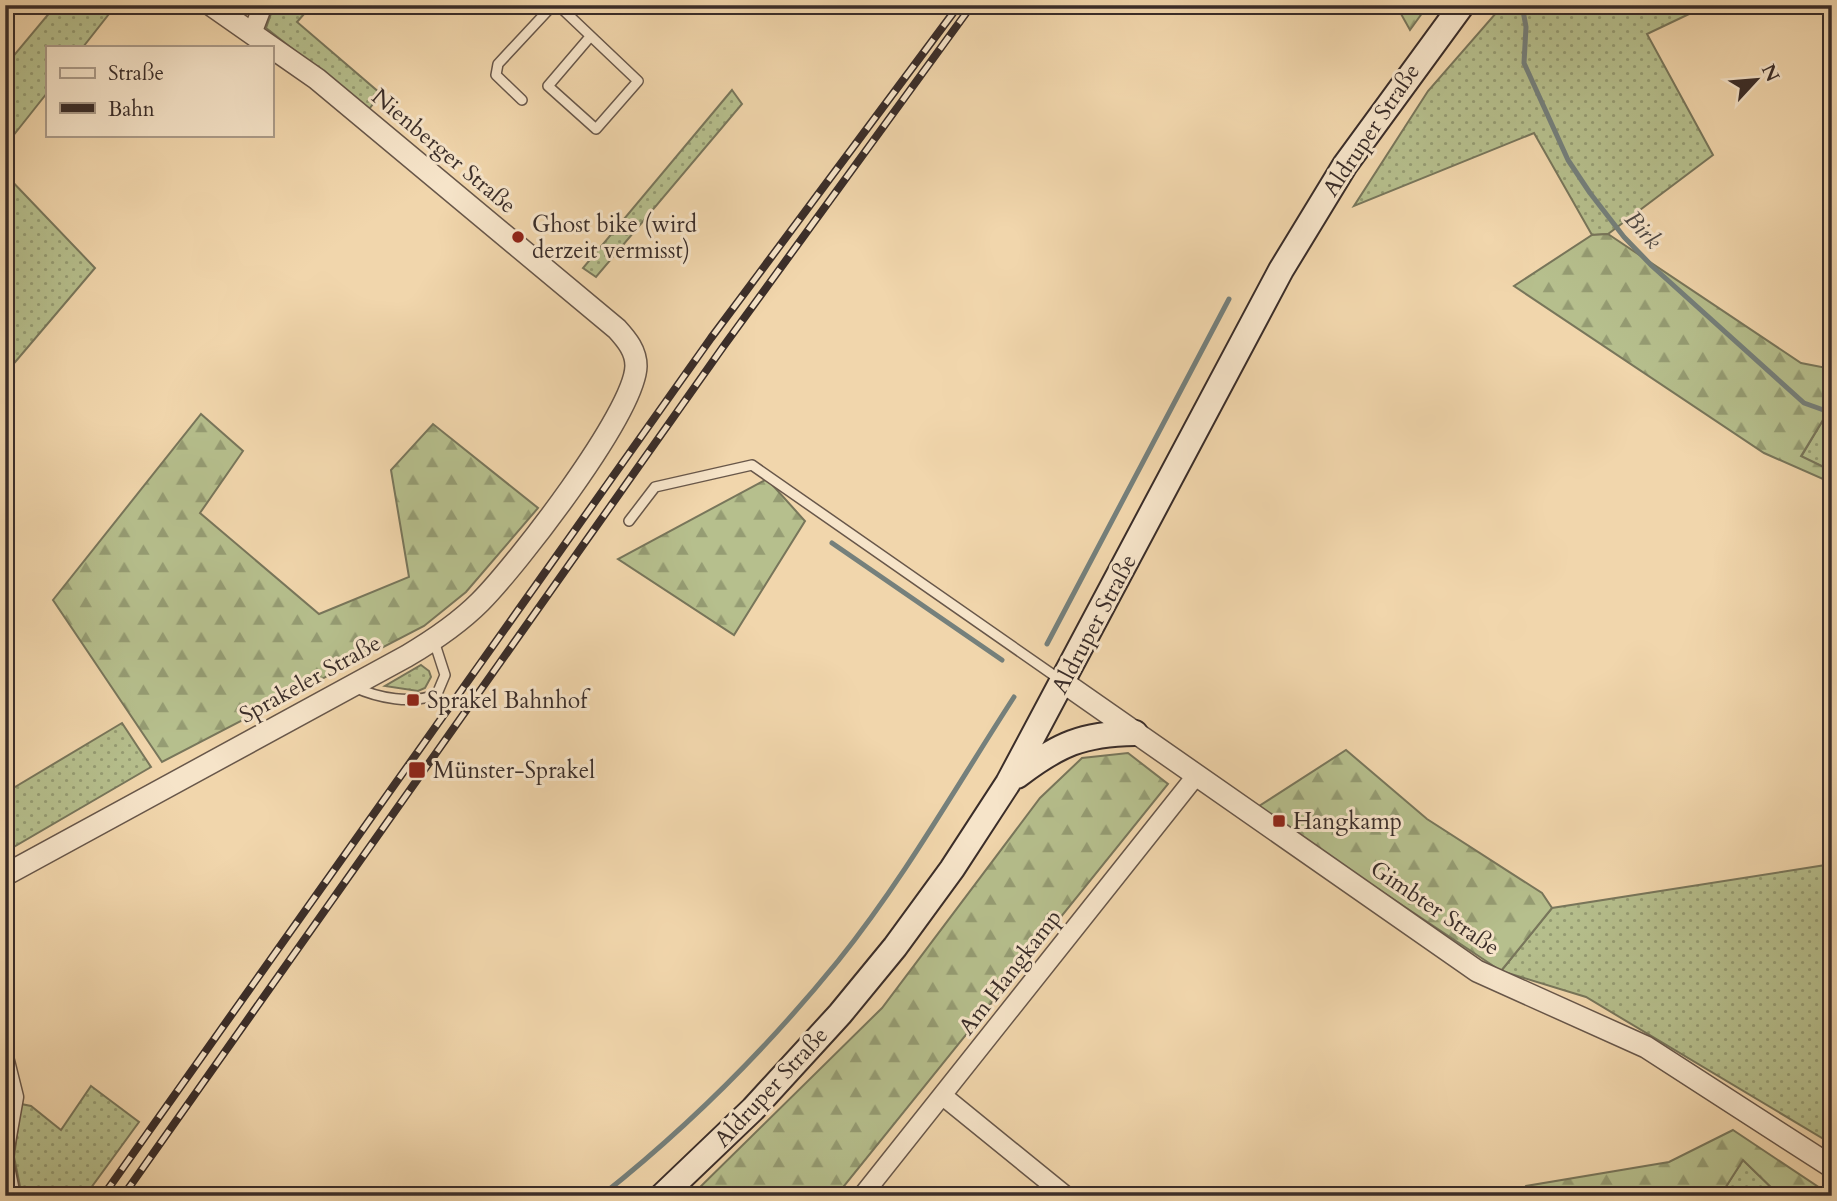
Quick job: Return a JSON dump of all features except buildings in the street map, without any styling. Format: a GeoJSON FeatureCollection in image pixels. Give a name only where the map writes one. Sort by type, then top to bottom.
{"type":"FeatureCollection","features":[{"type":"Feature","properties":{"kind":"main road","name":"Aldruper Straße"},"geometry":{"type":"LineString","coordinates":[[662,1196],[753,1109],[840,1014],[895,947],[953,869],[1008,783],[1281,270],[1345,165],[1462,5]]}},
{"type":"Feature","properties":{"kind":"main road"},"geometry":{"type":"LineString","coordinates":[[1008,783],[1066,742],[1097,734],[1135,733]]}},
{"type":"Feature","properties":{"kind":"street","name":"Nienberger Straße"},"geometry":{"type":"LineString","coordinates":[[211,5],[272,46]]}},
{"type":"Feature","properties":{"kind":"street"},"geometry":{"type":"LineString","coordinates":[[253,32],[263,5]]}},
{"type":"Feature","properties":{"kind":"street","name":"Nienberger Straße"},"geometry":{"type":"LineString","coordinates":[[273,47],[317,79],[628,342],[636,368],[633,381],[587,464]]}},
{"type":"Feature","properties":{"kind":"street","name":"Sprakeler Straße"},"geometry":{"type":"LineString","coordinates":[[5,875],[352,686],[456,624],[499,581],[587,464]]}},
{"type":"Feature","properties":{"kind":"street","name":"Gimbter Straße"},"geometry":{"type":"LineString","coordinates":[[1063,682],[1195,777],[1477,971],[1646,1047],[1832,1167]]}},
{"type":"Feature","properties":{"kind":"street","name":"Am Hangkamp"},"geometry":{"type":"LineString","coordinates":[[862,1196],[1195,777]]}},
{"type":"Feature","properties":{"kind":"street"},"geometry":{"type":"LineString","coordinates":[[5,1060],[14,1097],[5,1148]]}},
{"type":"Feature","properties":{"kind":"street"},"geometry":{"type":"LineString","coordinates":[[943,1096],[1066,1196]]}},
{"type":"Feature","properties":{"kind":"street"},"geometry":{"type":"LineString","coordinates":[[5,1167],[11,1196]]}},
{"type":"Feature","properties":{"kind":"lane"},"geometry":{"type":"LineString","coordinates":[[522,100],[501,83],[496,75],[498,64],[555,5],[583,27],[589,38],[638,81],[596,129],[548,86],[589,38]]}},
{"type":"Feature","properties":{"kind":"lane"},"geometry":{"type":"LineString","coordinates":[[629,521],[655,487],[752,465],[1063,682]]}},
{"type":"Feature","properties":{"kind":"lane"},"geometry":{"type":"LineString","coordinates":[[352,686],[367,693],[413,700],[424,700],[437,694],[445,675],[433,640]]}},
{"type":"Feature","properties":{"kind":"green space"},"geometry":{"type":"Polygon","coordinates":[[[56,5],[116,5],[84,46],[46,46],[46,94],[5,146],[5,66],[56,5]]]}},
{"type":"Feature","properties":{"kind":"green space"},"geometry":{"type":"Polygon","coordinates":[[[274,5],[312,5],[297,22],[381,94],[369,109],[266,28],[274,5]]]}},
{"type":"Feature","properties":{"kind":"green space"},"geometry":{"type":"Polygon","coordinates":[[[1396,5],[1428,5],[1410,30],[1396,5]]]}},
{"type":"Feature","properties":{"kind":"green space"},"geometry":{"type":"Polygon","coordinates":[[[1503,5],[1708,5],[1647,34],[1713,155],[1608,234],[1592,235],[1534,133],[1354,206],[1428,91],[1503,5]]]}},
{"type":"Feature","properties":{"kind":"green space"},"geometry":{"type":"Polygon","coordinates":[[[732,90],[742,104],[596,277],[583,268],[732,90]]]}},
{"type":"Feature","properties":{"kind":"green space"},"geometry":{"type":"Polygon","coordinates":[[[5,174],[95,268],[5,374],[5,174]]]}},
{"type":"Feature","properties":{"kind":"green space"},"geometry":{"type":"Polygon","coordinates":[[[1608,234],[1801,363],[1832,369],[1832,415],[1826,415],[1801,456],[1832,471],[1832,483],[1764,453],[1514,286],[1592,235],[1608,234]]]}},
{"type":"Feature","properties":{"kind":"green space"},"geometry":{"type":"Polygon","coordinates":[[[201,414],[243,451],[200,513],[319,614],[409,577],[391,470],[433,424],[538,508],[466,592],[424,626],[162,762],[53,600],[201,414]]]}},
{"type":"Feature","properties":{"kind":"green space"},"geometry":{"type":"Polygon","coordinates":[[[1826,415],[1832,415],[1832,471],[1801,457],[1826,415]]]}},
{"type":"Feature","properties":{"kind":"green space"},"geometry":{"type":"Polygon","coordinates":[[[767,479],[805,521],[734,635],[618,559],[767,479]]]}},
{"type":"Feature","properties":{"kind":"green space"},"geometry":{"type":"Polygon","coordinates":[[[421,665],[429,671],[431,677],[425,688],[418,691],[385,686],[421,665]]]}},
{"type":"Feature","properties":{"kind":"green space"},"geometry":{"type":"Polygon","coordinates":[[[122,723],[151,767],[5,852],[5,793],[122,723]]]}},
{"type":"Feature","properties":{"kind":"green space"},"geometry":{"type":"Polygon","coordinates":[[[1346,750],[1427,819],[1542,893],[1552,908],[1501,971],[1256,808],[1346,750]]]}},
{"type":"Feature","properties":{"kind":"green space"},"geometry":{"type":"Polygon","coordinates":[[[1128,753],[1168,784],[836,1196],[691,1196],[882,1008],[1040,798],[1082,758],[1128,753]]]}},
{"type":"Feature","properties":{"kind":"green space"},"geometry":{"type":"Polygon","coordinates":[[[1832,864],[1832,1144],[1586,997],[1501,971],[1552,908],[1832,864]]]}},
{"type":"Feature","properties":{"kind":"green space"},"geometry":{"type":"Polygon","coordinates":[[[91,1086],[139,1122],[85,1196],[22,1196],[14,1157],[21,1104],[31,1106],[61,1130],[91,1086]]]}},
{"type":"Feature","properties":{"kind":"green space"},"geometry":{"type":"Polygon","coordinates":[[[1733,1130],[1832,1196],[1780,1196],[1743,1160],[1720,1196],[1518,1196],[1526,1186],[1669,1162],[1733,1130]]]}},
{"type":"Feature","properties":{"kind":"green space"},"geometry":{"type":"Polygon","coordinates":[[[1743,1160],[1780,1196],[1720,1196],[1743,1160]]]}},
{"type":"Feature","properties":{"kind":"waterway","name":"Birk"},"geometry":{"type":"LineString","coordinates":[[1522,5],[1526,27],[1524,63],[1568,160],[1590,193],[1624,237],[1652,266],[1804,403],[1832,413]]}},
{"type":"Feature","properties":{"kind":"waterway"},"geometry":{"type":"LineString","coordinates":[[1047,644],[1229,299]]}},
{"type":"Feature","properties":{"kind":"waterway"},"geometry":{"type":"LineString","coordinates":[[832,543],[1002,660]]}},
{"type":"Feature","properties":{"kind":"waterway"},"geometry":{"type":"LineString","coordinates":[[601,1196],[665,1142],[726,1085],[784,1024],[838,961],[908,865],[1014,697]]}},
{"type":"Feature","properties":{"kind":"railway"},"geometry":{"type":"LineString","coordinates":[[103,1196],[711,338],[959,5]]}},
{"type":"Feature","properties":{"kind":"railway"},"geometry":{"type":"LineString","coordinates":[[123,1196],[723,347],[972,5]]}},
{"type":"Feature","properties":{"kind":"place","name":"Ghost bike (wird derzeit vermisst)"},"geometry":{"type":"Point","coordinates":[518,237]}},
{"type":"Feature","properties":{"kind":"place","name":"Sprakel Bahnhof"},"geometry":{"type":"Point","coordinates":[413,700]}},
{"type":"Feature","properties":{"kind":"place","name":"Münster-Sprakel"},"geometry":{"type":"Point","coordinates":[417,770]}},
{"type":"Feature","properties":{"kind":"place","name":"Hangkamp"},"geometry":{"type":"Point","coordinates":[1279,821]}}]}
